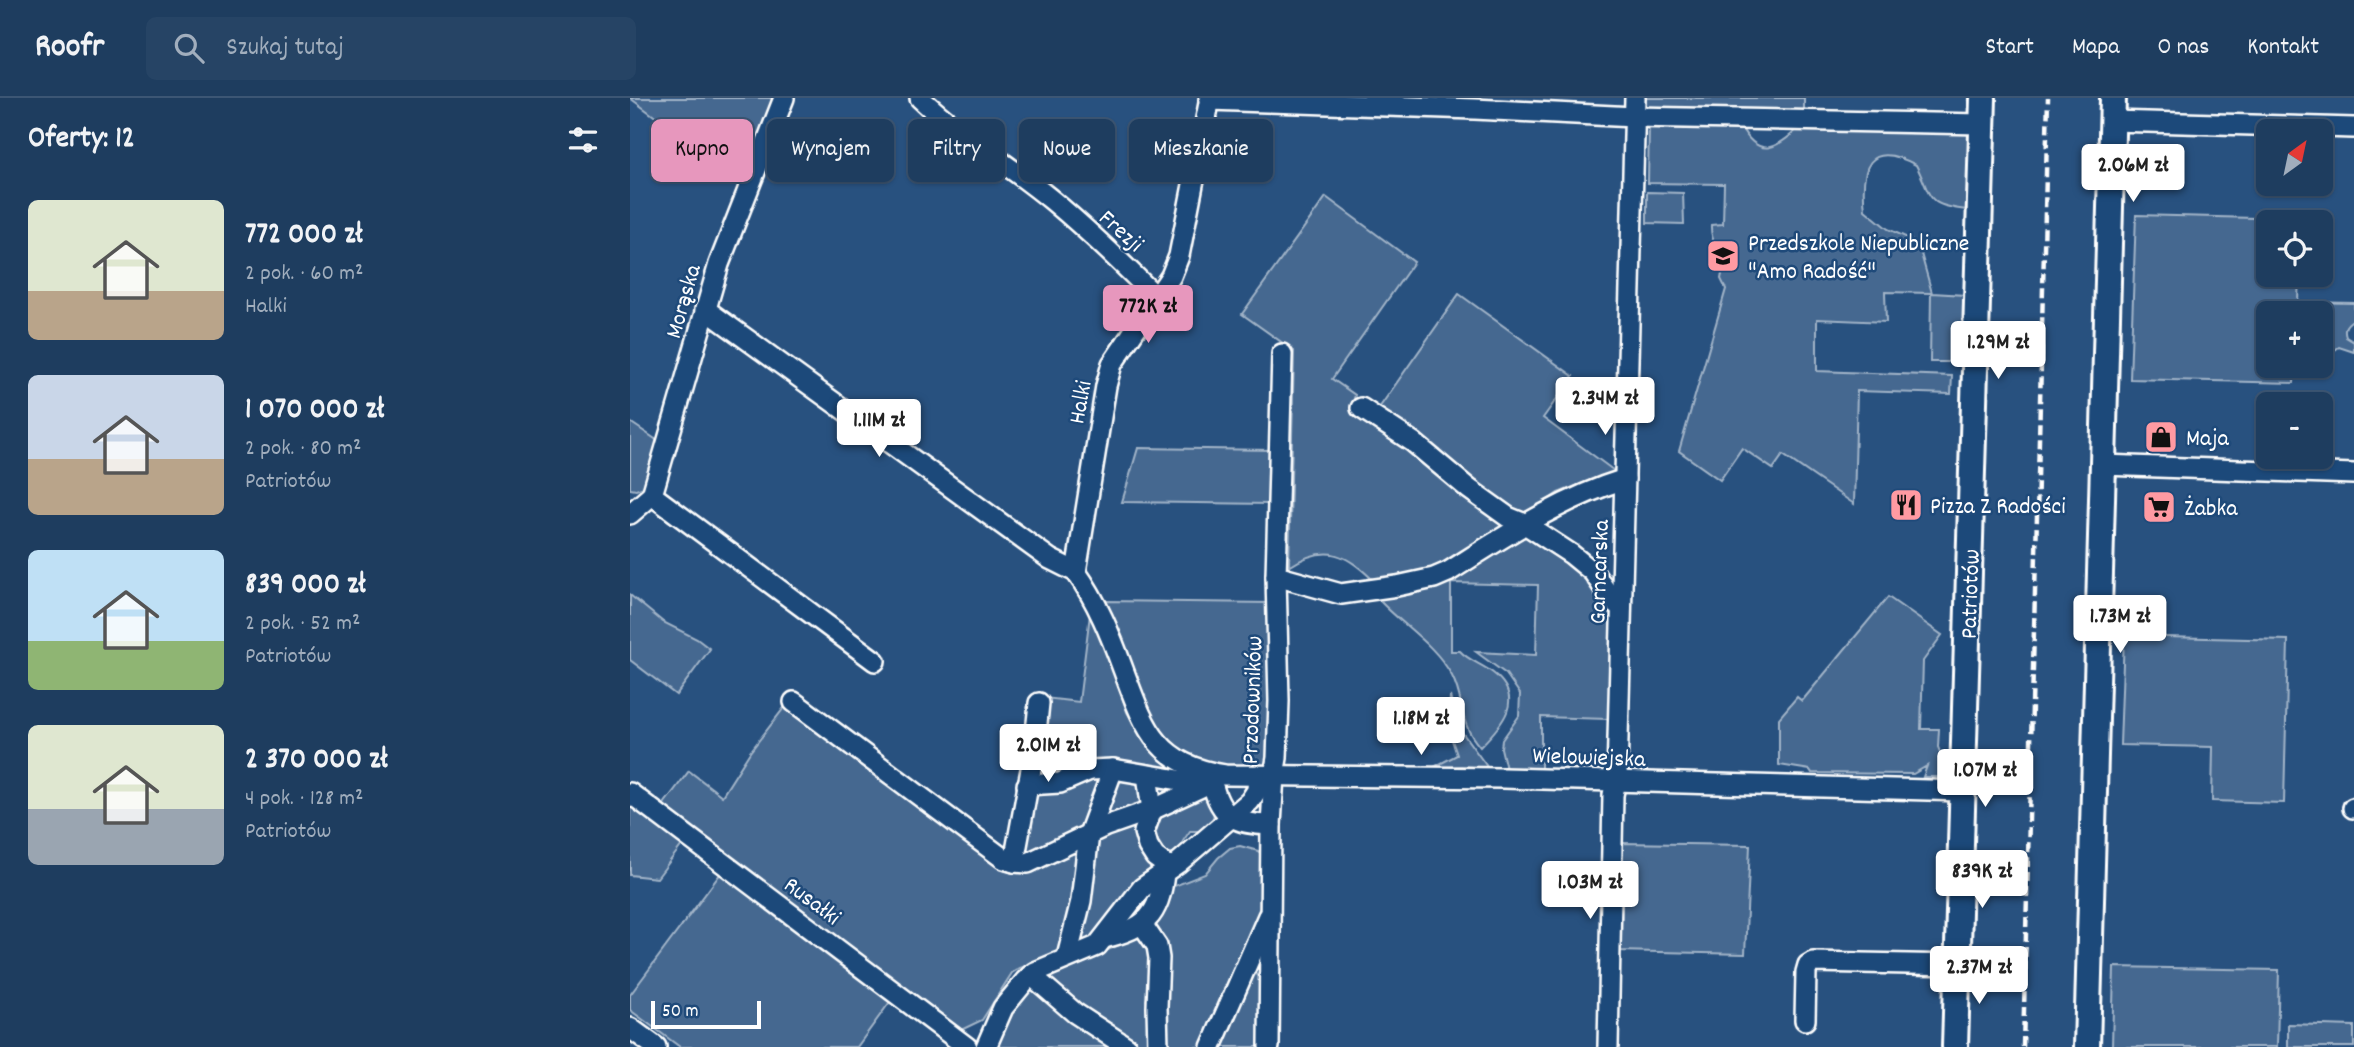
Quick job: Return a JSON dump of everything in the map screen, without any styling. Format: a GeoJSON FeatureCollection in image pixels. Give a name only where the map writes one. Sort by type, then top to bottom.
{"type":"FeatureCollection","features":[{"type":"Feature","properties":{"kind":"main road","name":"Patriotów"},"geometry":{"type":"LineString","coordinates":[[1955,1047],[1983,98]]}},
{"type":"Feature","properties":{"kind":"main road"},"geometry":{"type":"LineString","coordinates":[[2087,1047],[2113,110]]}},
{"type":"Feature","properties":{"kind":"street","name":"Morąska"},"geometry":{"type":"LineString","coordinates":[[652,495],[705,309],[730,233],[785,98]]}},
{"type":"Feature","properties":{"kind":"street","name":"Frezji"},"geometry":{"type":"LineString","coordinates":[[920,98],[983,150],[1053,201],[1156,297]]}},
{"type":"Feature","properties":{"kind":"street"},"geometry":{"type":"LineString","coordinates":[[1209,99],[1634,107],[1982,124]]}},
{"type":"Feature","properties":{"kind":"street","name":"Halki"},"geometry":{"type":"LineString","coordinates":[[1076,572],[1112,363],[1171,276],[1179,256],[1209,99]]}},
{"type":"Feature","properties":{"kind":"street","name":"Garncarska"},"geometry":{"type":"LineString","coordinates":[[1608,1047],[1634,107]]}},
{"type":"Feature","properties":{"kind":"street"},"geometry":{"type":"LineString","coordinates":[[2113,110],[2354,128]]}},
{"type":"Feature","properties":{"kind":"street"},"geometry":{"type":"LineString","coordinates":[[705,309],[1050,559],[1076,572],[1112,640],[1136,706],[1150,734],[1171,755],[1219,778]]}},
{"type":"Feature","properties":{"kind":"street","name":"Przodowników"},"geometry":{"type":"LineString","coordinates":[[1269,1047],[1271,825],[1266,775],[1277,758],[1279,701],[1276,576],[1282,354]]}},
{"type":"Feature","properties":{"kind":"street"},"geometry":{"type":"LineString","coordinates":[[1361,408],[1413,442],[1469,489],[1508,517],[1525,524],[1571,554],[1593,572],[1612,600],[1621,608]]}},
{"type":"Feature","properties":{"kind":"street"},"geometry":{"type":"LineString","coordinates":[[2103,465],[2354,474]]}},
{"type":"Feature","properties":{"kind":"street"},"geometry":{"type":"LineString","coordinates":[[1276,576],[1341,594],[1434,578],[1575,497],[1625,479]]}},
{"type":"Feature","properties":{"kind":"street"},"geometry":{"type":"LineString","coordinates":[[630,514],[652,495],[875,661]]}},
{"type":"Feature","properties":{"kind":"street"},"geometry":{"type":"LineString","coordinates":[[1593,572],[1609,571],[1623,563]]}},
{"type":"Feature","properties":{"kind":"street"},"geometry":{"type":"LineString","coordinates":[[794,702],[1004,859],[1014,862],[1028,863],[1089,834],[1195,792],[1219,778]]}},
{"type":"Feature","properties":{"kind":"street"},"geometry":{"type":"LineString","coordinates":[[1014,862],[1034,753],[1039,703]]}},
{"type":"Feature","properties":{"kind":"street","name":"Wielowiejska"},"geometry":{"type":"LineString","coordinates":[[1034,753],[1090,770],[1113,769],[1197,783],[1219,778],[1266,775],[1516,778],[1963,791]]}},
{"type":"Feature","properties":{"kind":"street"},"geometry":{"type":"LineString","coordinates":[[1067,957],[1081,901],[1089,834],[1113,769]]}},
{"type":"Feature","properties":{"kind":"street","name":"Wielowiejska"},"geometry":{"type":"LineString","coordinates":[[1027,785],[1060,783],[1090,770]]}},
{"type":"Feature","properties":{"kind":"street"},"geometry":{"type":"LineString","coordinates":[[1147,775],[1152,810],[1144,832],[1148,846],[1167,870]]}},
{"type":"Feature","properties":{"kind":"street"},"geometry":{"type":"LineString","coordinates":[[986,1047],[1011,996],[1031,975],[1097,946],[1137,894],[1250,802],[1266,775]]}},
{"type":"Feature","properties":{"kind":"street"},"geometry":{"type":"LineString","coordinates":[[1219,778],[1220,807],[1232,818],[1243,823],[1271,825]]}},
{"type":"Feature","properties":{"kind":"street","name":"Rusałki"},"geometry":{"type":"LineString","coordinates":[[630,793],[967,1047]]}},
{"type":"Feature","properties":{"kind":"street"},"geometry":{"type":"LineString","coordinates":[[1104,937],[1134,930],[1150,916],[1163,887],[1167,870]]}},
{"type":"Feature","properties":{"kind":"street"},"geometry":{"type":"LineString","coordinates":[[1211,1047],[1270,910]]}},
{"type":"Feature","properties":{"kind":"street"},"geometry":{"type":"LineString","coordinates":[[1142,924],[1157,946],[1159,958],[1158,1047]]}},
{"type":"Feature","properties":{"kind":"street"},"geometry":{"type":"LineString","coordinates":[[1805,1020],[1805,972],[1813,962],[1957,965]]}},
{"type":"Feature","properties":{"kind":"street"},"geometry":{"type":"LineString","coordinates":[[1031,975],[1075,1013],[1127,1047]]}},
{"type":"Feature","properties":{"kind":"street"},"geometry":{"type":"LineString","coordinates":[[630,1028],[656,1047]]}},
{"type":"Feature","properties":{"kind":"shaded area"},"geometry":{"type":"Polygon","coordinates":[[[630,98],[778,98],[770,119],[767,119],[753,160],[753,119],[658,119],[630,98]]]}},
{"type":"Feature","properties":{"kind":"shaded area"},"geometry":{"type":"Polygon","coordinates":[[[1640,98],[1804,98],[1804,116],[1644,110],[1640,98]]]}},
{"type":"Feature","properties":{"kind":"shaded area"},"geometry":{"type":"Polygon","coordinates":[[[1649,123],[1740,125],[1754,143],[1762,147],[1777,145],[1801,126],[1969,133],[1967,210],[1943,206],[1936,202],[1928,192],[1916,165],[1900,158],[1887,155],[1877,157],[1866,170],[1864,182],[1865,210],[1888,229],[1910,239],[1920,250],[1932,293],[1965,295],[1962,362],[1930,362],[1931,293],[1885,292],[1886,322],[1817,319],[1817,371],[1952,376],[1951,394],[1857,391],[1854,504],[1783,455],[1773,469],[1742,448],[1720,480],[1679,451],[1726,289],[1721,279],[1723,260],[1711,233],[1711,225],[1723,224],[1724,184],[1648,183],[1649,123]]]}},
{"type":"Feature","properties":{"kind":"shaded area"},"geometry":{"type":"Polygon","coordinates":[[[1647,192],[1683,193],[1684,224],[1647,223],[1647,192]]]}},
{"type":"Feature","properties":{"kind":"shaded area"},"geometry":{"type":"Polygon","coordinates":[[[1326,197],[1414,262],[1332,379],[1355,395],[1352,406],[1511,528],[1432,573],[1377,584],[1356,565],[1326,553],[1302,559],[1289,567],[1294,351],[1242,314],[1326,197]]]}},
{"type":"Feature","properties":{"kind":"shaded area"},"geometry":{"type":"Polygon","coordinates":[[[2136,215],[2256,218],[2256,287],[2299,287],[2298,301],[2256,301],[2256,378],[2294,378],[2294,383],[2130,379],[2136,215]]]}},
{"type":"Feature","properties":{"kind":"shaded area"},"geometry":{"type":"Polygon","coordinates":[[[1459,294],[1573,376],[1543,418],[1617,473],[1558,493],[1522,518],[1377,411],[1459,294]]]}},
{"type":"Feature","properties":{"kind":"shaded area"},"geometry":{"type":"Polygon","coordinates":[[[2333,303],[2354,303],[2354,319],[2345,331],[2346,337],[2354,342],[2354,352],[2339,347],[2333,353],[2333,303]]]}},
{"type":"Feature","properties":{"kind":"shaded area"},"geometry":{"type":"Polygon","coordinates":[[[630,422],[661,443],[649,485],[636,490],[630,489],[630,422]]]}},
{"type":"Feature","properties":{"kind":"shaded area"},"geometry":{"type":"Polygon","coordinates":[[[1138,448],[1272,450],[1271,504],[1122,502],[1138,448]]]}},
{"type":"Feature","properties":{"kind":"shaded area"},"geometry":{"type":"Polygon","coordinates":[[[1525,532],[1573,559],[1616,612],[1608,719],[1541,717],[1541,769],[1506,769],[1502,740],[1519,716],[1520,694],[1506,674],[1476,652],[1536,655],[1538,585],[1451,583],[1451,651],[1460,651],[1489,670],[1508,692],[1509,702],[1502,721],[1480,747],[1468,729],[1456,686],[1445,665],[1428,645],[1379,600],[1379,595],[1525,532]]]}},
{"type":"Feature","properties":{"kind":"shaded area"},"geometry":{"type":"Polygon","coordinates":[[[630,595],[663,622],[697,639],[710,649],[676,695],[630,660],[630,595]]]}},
{"type":"Feature","properties":{"kind":"shaded area"},"geometry":{"type":"Polygon","coordinates":[[[1888,597],[1942,635],[1923,661],[1921,729],[1939,729],[1938,747],[1950,777],[1923,777],[1927,766],[1913,774],[1812,773],[1810,770],[1779,765],[1779,718],[1797,697],[1802,701],[1888,597]]]}},
{"type":"Feature","properties":{"kind":"shaded area"},"geometry":{"type":"Polygon","coordinates":[[[1103,601],[1272,603],[1271,767],[1201,765],[1162,740],[1103,601]]]}},
{"type":"Feature","properties":{"kind":"shaded area"},"geometry":{"type":"Polygon","coordinates":[[[1090,614],[1104,641],[1127,712],[1143,739],[1154,750],[1202,773],[1098,763],[1058,751],[1040,742],[1045,698],[1079,702],[1090,614]]]}},
{"type":"Feature","properties":{"kind":"shaded area"},"geometry":{"type":"Polygon","coordinates":[[[2124,636],[2288,640],[2284,803],[2212,801],[2213,747],[2120,745],[2124,636]]]}},
{"type":"Feature","properties":{"kind":"shaded area"},"geometry":{"type":"Polygon","coordinates":[[[1450,696],[1459,728],[1488,768],[1432,768],[1457,755],[1448,728],[1450,696]]]}},
{"type":"Feature","properties":{"kind":"shaded area"},"geometry":{"type":"Polygon","coordinates":[[[787,704],[1005,871],[1023,873],[1069,852],[1082,857],[1060,955],[1012,973],[982,1020],[959,1031],[661,808],[689,771],[722,796],[750,752],[787,704]]]}},
{"type":"Feature","properties":{"kind":"shaded area"},"geometry":{"type":"Polygon","coordinates":[[[1106,773],[1192,786],[1021,857],[1030,794],[1106,773]]]}},
{"type":"Feature","properties":{"kind":"shaded area"},"geometry":{"type":"Polygon","coordinates":[[[1202,796],[1208,799],[1215,810],[1211,825],[1201,831],[1190,831],[1183,841],[1182,852],[1174,853],[1163,849],[1156,839],[1156,819],[1202,796]]]}},
{"type":"Feature","properties":{"kind":"shaded area"},"geometry":{"type":"Polygon","coordinates":[[[630,806],[682,845],[657,878],[630,875],[630,806]]]}},
{"type":"Feature","properties":{"kind":"shaded area"},"geometry":{"type":"Polygon","coordinates":[[[1143,819],[1145,856],[1150,872],[1102,933],[1082,945],[1077,933],[1096,839],[1143,819]]]}},
{"type":"Feature","properties":{"kind":"shaded area"},"geometry":{"type":"Polygon","coordinates":[[[1620,843],[1750,845],[1745,954],[1617,951],[1620,843]]]}},
{"type":"Feature","properties":{"kind":"shaded area"},"geometry":{"type":"Polygon","coordinates":[[[1240,846],[1258,851],[1266,859],[1267,908],[1204,1047],[1165,1047],[1154,922],[1174,886],[1205,874],[1230,848],[1240,846]]]}},
{"type":"Feature","properties":{"kind":"shaded area"},"geometry":{"type":"Polygon","coordinates":[[[721,873],[892,999],[857,1047],[680,1047],[630,1010],[630,995],[721,873]]]}},
{"type":"Feature","properties":{"kind":"shaded area"},"geometry":{"type":"Polygon","coordinates":[[[1140,933],[1150,953],[1153,979],[1146,1000],[1151,1020],[1151,1047],[1133,1047],[1090,1016],[1051,979],[1052,975],[1135,938],[1140,933]]]}},
{"type":"Feature","properties":{"kind":"shaded area"},"geometry":{"type":"Polygon","coordinates":[[[2114,967],[2279,970],[2277,1047],[2112,1047],[2114,967]]]}},
{"type":"Feature","properties":{"kind":"shaded area"},"geometry":{"type":"Polygon","coordinates":[[[1248,974],[1266,975],[1264,1047],[1217,1047],[1248,974]]]}},
{"type":"Feature","properties":{"kind":"shaded area"},"geometry":{"type":"Polygon","coordinates":[[[1034,989],[1117,1047],[991,1047],[995,1035],[1028,990],[1034,989]]]}},
{"type":"Feature","properties":{"kind":"shaded area"},"geometry":{"type":"Polygon","coordinates":[[[2288,1024],[2354,1026],[2354,1047],[2288,1047],[2288,1024]]]}},
{"type":"Feature","properties":{"kind":"railway"},"geometry":{"type":"LineString","coordinates":[[2023,1047],[2048,98]]}},
{"type":"Feature","properties":{"kind":"place","name":"Przedszkole Niepubliczne \"Amo Radość\""},"geometry":{"type":"Point","coordinates":[1723,256]}},
{"type":"Feature","properties":{"kind":"place","name":"Maja"},"geometry":{"type":"Point","coordinates":[2161,437]}},
{"type":"Feature","properties":{"kind":"place","name":"Pizza Z Radości"},"geometry":{"type":"Point","coordinates":[1906,505]}},
{"type":"Feature","properties":{"kind":"place","name":"Żabka"},"geometry":{"type":"Point","coordinates":[2159,507]}}]}
